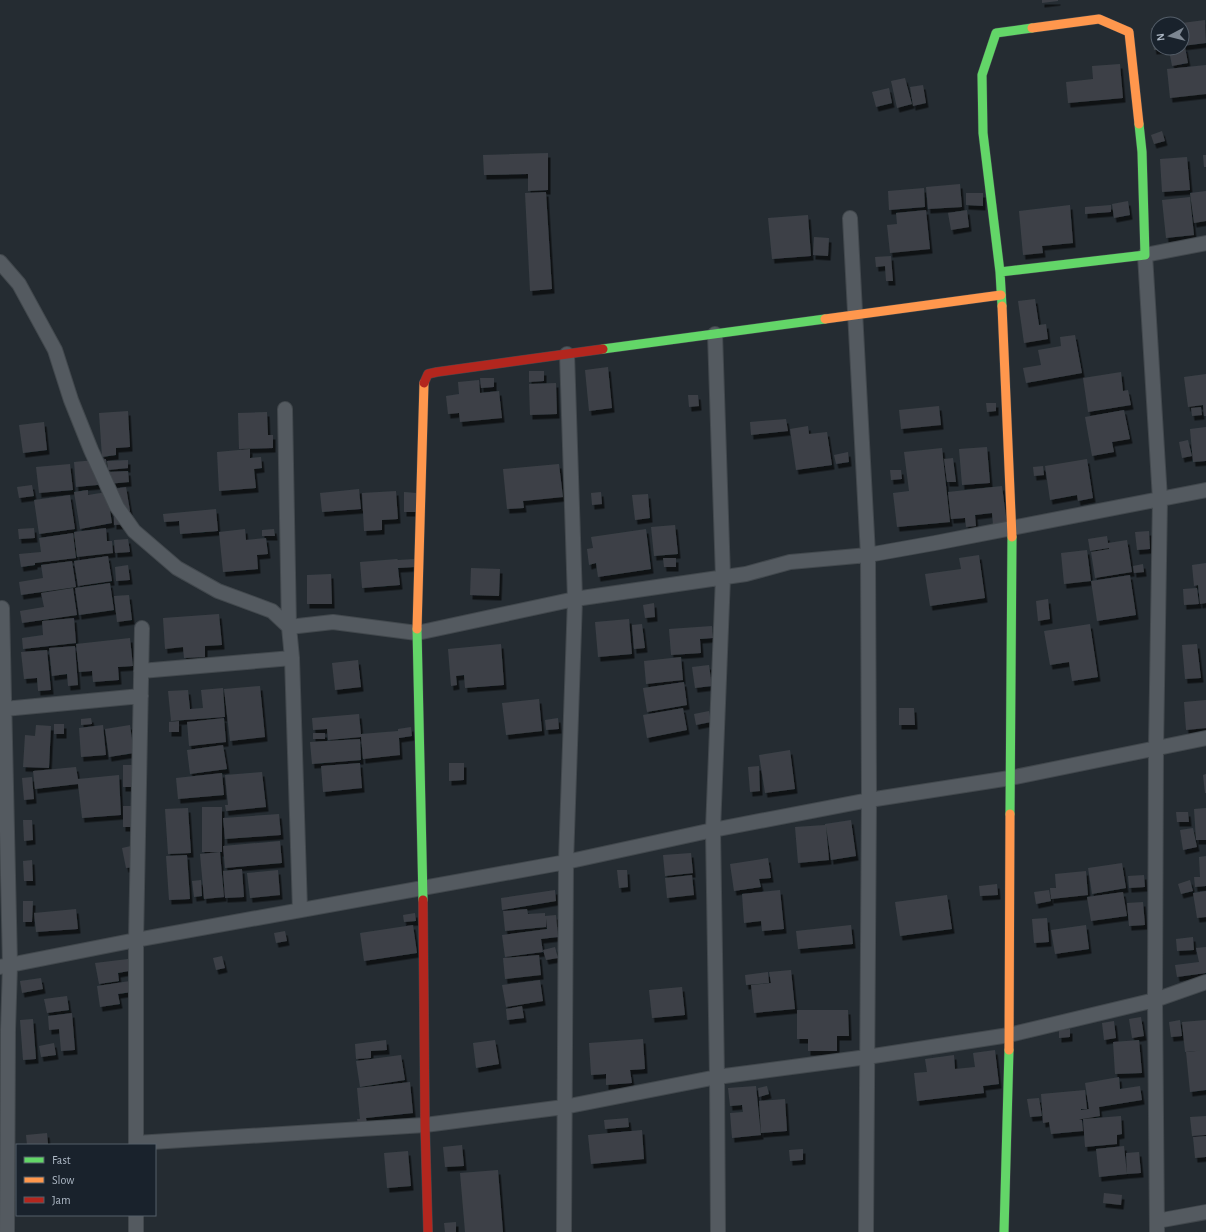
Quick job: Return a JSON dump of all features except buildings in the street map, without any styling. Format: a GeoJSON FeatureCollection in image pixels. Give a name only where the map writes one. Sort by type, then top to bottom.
{"type":"FeatureCollection","features":[{"type":"Feature","properties":{"kind":"street"},"geometry":{"type":"LineString","coordinates":[[1004,1232],[1009,1035],[1012,528],[1000,272],[983,134],[982,75],[996,33],[1099,19],[1129,32],[1142,152],[1145,255],[1160,498],[1156,749],[1155,1000],[1157,1226],[1206,1212]]}},
{"type":"Feature","properties":{"kind":"street"},"geometry":{"type":"LineString","coordinates":[[850,218],[868,555],[869,800],[866,1232]]}},
{"type":"Feature","properties":{"kind":"street"},"geometry":{"type":"LineString","coordinates":[[1000,272],[1145,255],[1206,243]]}},
{"type":"Feature","properties":{"kind":"street"},"geometry":{"type":"LineString","coordinates":[[0,262],[19,284],[55,350],[71,400],[91,450],[117,507],[134,531],[177,568],[218,591],[272,611],[289,627],[334,622],[417,632],[575,599],[746,574],[790,562],[868,555],[1206,490]]}},
{"type":"Feature","properties":{"kind":"street"},"geometry":{"type":"LineString","coordinates":[[428,1232],[425,1125],[423,888],[417,632],[423,384],[428,374],[1001,295]]}},
{"type":"Feature","properties":{"kind":"street"},"geometry":{"type":"LineString","coordinates":[[715,334],[723,577],[713,830],[718,1232]]}},
{"type":"Feature","properties":{"kind":"street"},"geometry":{"type":"LineString","coordinates":[[564,1232],[566,862],[575,599],[567,354]]}},
{"type":"Feature","properties":{"kind":"street"},"geometry":{"type":"LineString","coordinates":[[285,408],[289,627],[292,658],[300,910]]}},
{"type":"Feature","properties":{"kind":"street"},"geometry":{"type":"LineString","coordinates":[[2,608],[5,966],[8,1030],[4,1216],[7,1232]]}},
{"type":"Feature","properties":{"kind":"street"},"geometry":{"type":"LineString","coordinates":[[142,628],[136,940],[136,1144],[425,1125],[564,1107],[717,1077],[867,1057],[1009,1035],[1155,1000],[1206,982]]}},
{"type":"Feature","properties":{"kind":"street"},"geometry":{"type":"LineString","coordinates":[[141,672],[292,658]]}},
{"type":"Feature","properties":{"kind":"street"},"geometry":{"type":"LineString","coordinates":[[3,717],[141,696]]}},
{"type":"Feature","properties":{"kind":"street"},"geometry":{"type":"LineString","coordinates":[[5,966],[136,940],[566,862],[713,830],[869,800],[1010,778],[1206,738]]}},
{"type":"Feature","properties":{"kind":"street"},"geometry":{"type":"LineString","coordinates":[[136,1216],[136,1232]]}},
{"type":"Feature","properties":{"kind":"traffic: fast"},"geometry":{"type":"LineString","coordinates":[[1002,306],[1000,272],[983,133],[982,75],[996,33],[1032,28]]}},
{"type":"Feature","properties":{"kind":"traffic: fast"},"geometry":{"type":"LineString","coordinates":[[1000,272],[1145,255],[1142,152],[1139,124]]}},
{"type":"Feature","properties":{"kind":"traffic: fast"},"geometry":{"type":"LineString","coordinates":[[603,349],[825,319]]}},
{"type":"Feature","properties":{"kind":"traffic: fast"},"geometry":{"type":"LineString","coordinates":[[1010,814],[1012,537]]}},
{"type":"Feature","properties":{"kind":"traffic: fast"},"geometry":{"type":"LineString","coordinates":[[417,629],[423,900]]}},
{"type":"Feature","properties":{"kind":"traffic: fast"},"geometry":{"type":"LineString","coordinates":[[1004,1232],[1009,1050]]}},
{"type":"Feature","properties":{"kind":"traffic: slow"},"geometry":{"type":"LineString","coordinates":[[1032,28],[1099,19],[1129,32],[1139,124]]}},
{"type":"Feature","properties":{"kind":"traffic: slow"},"geometry":{"type":"LineString","coordinates":[[825,319],[1001,295]]}},
{"type":"Feature","properties":{"kind":"traffic: slow"},"geometry":{"type":"LineString","coordinates":[[1002,306],[1012,537]]}},
{"type":"Feature","properties":{"kind":"traffic: slow"},"geometry":{"type":"LineString","coordinates":[[417,629],[424,383]]}},
{"type":"Feature","properties":{"kind":"traffic: slow"},"geometry":{"type":"LineString","coordinates":[[1009,1050],[1010,814]]}},
{"type":"Feature","properties":{"kind":"traffic: jam"},"geometry":{"type":"LineString","coordinates":[[424,383],[428,374],[437,372],[603,349]]}},
{"type":"Feature","properties":{"kind":"traffic: jam"},"geometry":{"type":"LineString","coordinates":[[423,900],[425,1125],[428,1232]]}}]}
